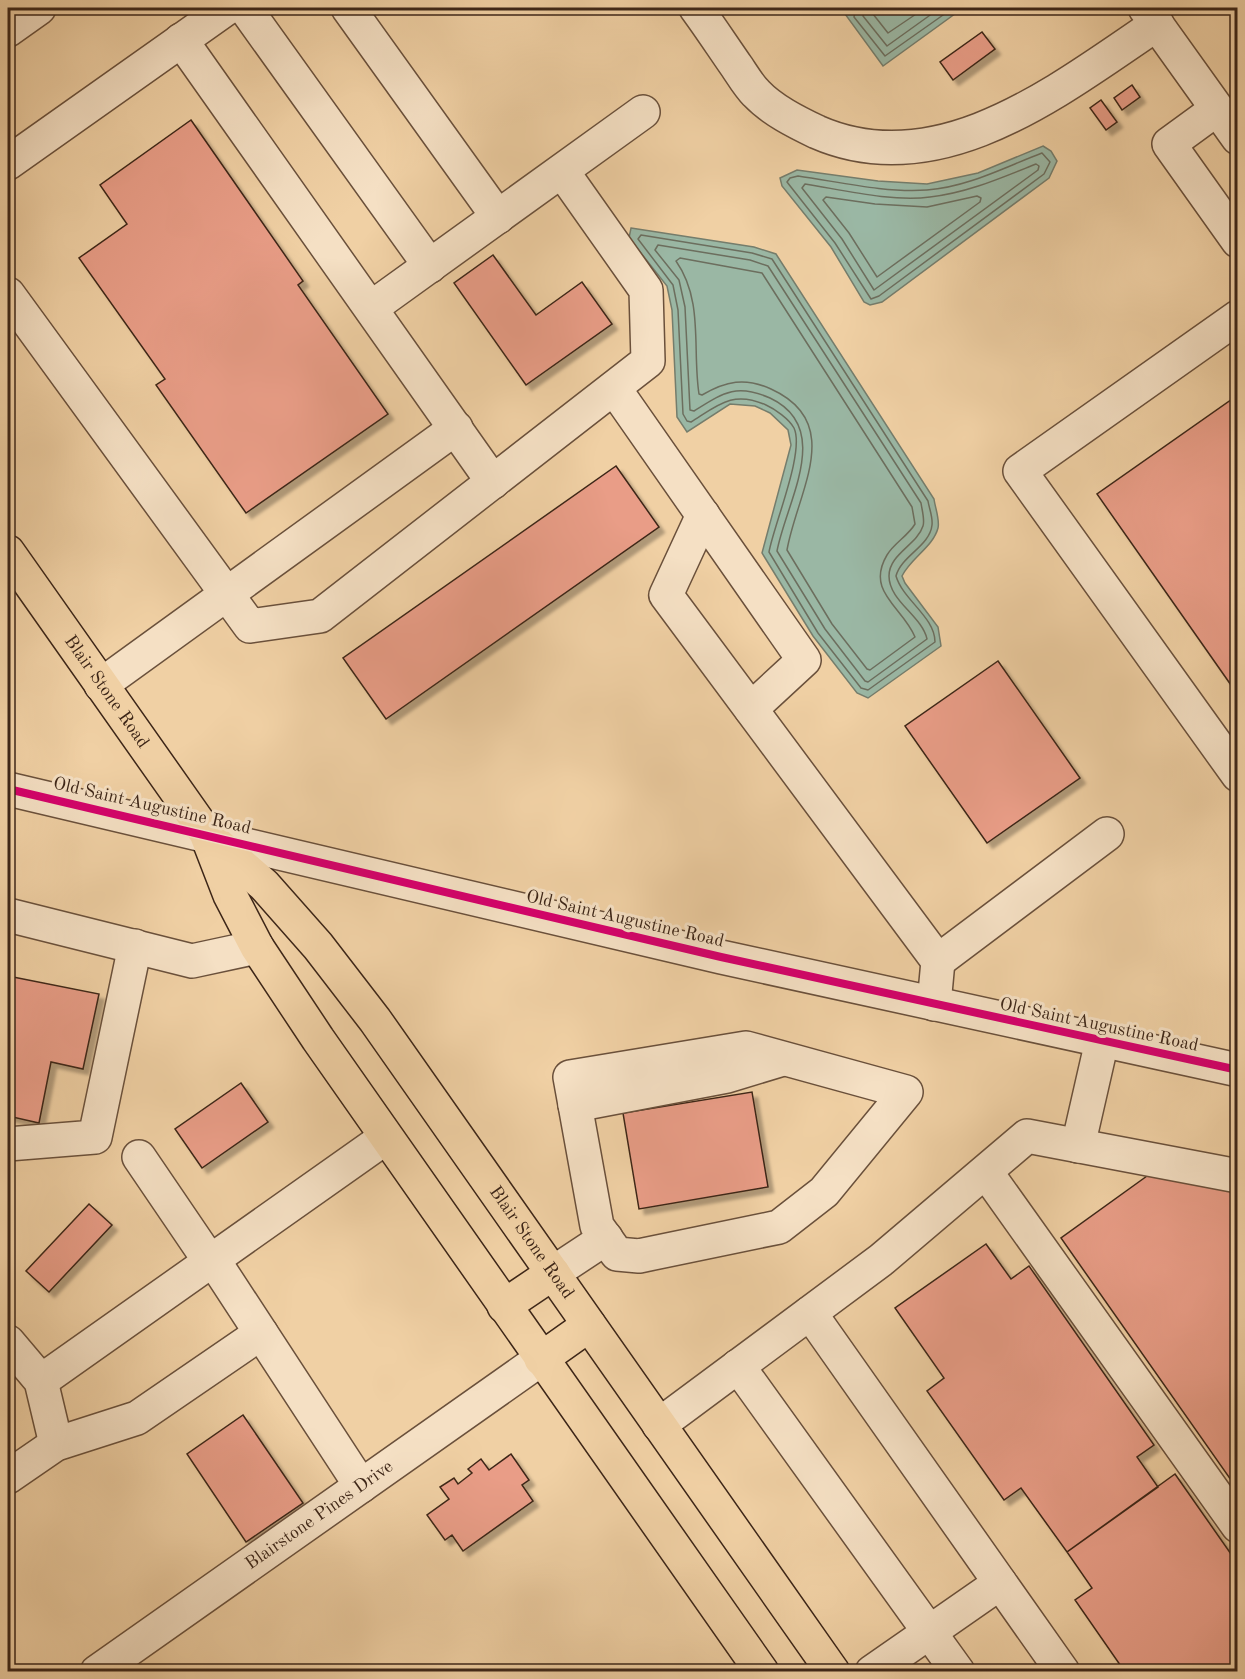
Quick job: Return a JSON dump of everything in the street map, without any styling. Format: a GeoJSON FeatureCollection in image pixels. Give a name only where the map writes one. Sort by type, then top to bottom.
{"type":"FeatureCollection","features":[{"type":"Feature","properties":{"kind":"main road","name":"Blair Stone Road"},"geometry":{"type":"LineString","coordinates":[[8,552],[206,833],[264,885],[318,946],[375,1020],[590,1325],[828,1670]]}},
{"type":"Feature","properties":{"kind":"main road","name":"Blair Stone Road"},"geometry":{"type":"LineString","coordinates":[[206,833],[230,895],[258,947],[385,1138],[762,1671]]}},
{"type":"Feature","properties":{"kind":"main road"},"geometry":{"type":"LineString","coordinates":[[504,1306],[553,1273]]}},
{"type":"Feature","properties":{"kind":"main road"},"geometry":{"type":"LineString","coordinates":[[541,1359],[590,1325]]}},
{"type":"Feature","properties":{"kind":"street"},"geometry":{"type":"LineString","coordinates":[[8,30],[39,8]]}},
{"type":"Feature","properties":{"kind":"street"},"geometry":{"type":"LineString","coordinates":[[8,163],[227,8]]}},
{"type":"Feature","properties":{"kind":"street"},"geometry":{"type":"LineString","coordinates":[[244,8],[430,266]]}},
{"type":"Feature","properties":{"kind":"street"},"geometry":{"type":"LineString","coordinates":[[348,8],[498,217]]}},
{"type":"Feature","properties":{"kind":"street"},"geometry":{"type":"LineString","coordinates":[[696,8],[756,93],[796,122],[840,142],[875,147],[919,146],[960,138],[1004,120],[1048,98],[1151,16],[1238,138]]}},
{"type":"Feature","properties":{"kind":"street"},"geometry":{"type":"LineString","coordinates":[[181,40],[493,482]]}},
{"type":"Feature","properties":{"kind":"street"},"geometry":{"type":"LineString","coordinates":[[1217,109],[1170,144],[1238,241]]}},
{"type":"Feature","properties":{"kind":"street"},"geometry":{"type":"LineString","coordinates":[[371,308],[643,112]]}},
{"type":"Feature","properties":{"kind":"street"},"geometry":{"type":"LineString","coordinates":[[8,294],[250,626],[320,616],[648,361],[646,290],[562,171]]}},
{"type":"Feature","properties":{"kind":"street"},"geometry":{"type":"LineString","coordinates":[[1238,317],[1020,471],[1238,775]]}},
{"type":"Feature","properties":{"kind":"street"},"geometry":{"type":"LineString","coordinates":[[614,388],[804,660],[751,709]]}},
{"type":"Feature","properties":{"kind":"street"},"geometry":{"type":"LineString","coordinates":[[101,685],[456,428]]}},
{"type":"Feature","properties":{"kind":"street"},"geometry":{"type":"LineString","coordinates":[[703,515],[666,595],[938,961],[934,1004]]}},
{"type":"Feature","properties":{"kind":"street","name":"Old Saint Augustine Road"},"geometry":{"type":"LineString","coordinates":[[8,789],[206,833],[710,954],[1238,1070]]}},
{"type":"Feature","properties":{"kind":"street"},"geometry":{"type":"LineString","coordinates":[[938,961],[1107,834]]}},
{"type":"Feature","properties":{"kind":"street"},"geometry":{"type":"LineString","coordinates":[[8,915],[192,961],[258,947]]}},
{"type":"Feature","properties":{"kind":"street"},"geometry":{"type":"LineString","coordinates":[[8,1144],[95,1137],[135,946]]}},
{"type":"Feature","properties":{"kind":"street"},"geometry":{"type":"LineString","coordinates":[[1078,1146],[1102,1041]]}},
{"type":"Feature","properties":{"kind":"street"},"geometry":{"type":"LineString","coordinates":[[746,1048],[906,1092],[824,1192],[778,1227],[639,1256],[617,1254],[606,1238],[597,1226],[570,1077],[746,1048]]}},
{"type":"Feature","properties":{"kind":"street"},"geometry":{"type":"LineString","coordinates":[[659,1425],[881,1260],[1027,1136],[1238,1176]]}},
{"type":"Feature","properties":{"kind":"street"},"geometry":{"type":"LineString","coordinates":[[41,1381],[210,1259],[385,1138]]}},
{"type":"Feature","properties":{"kind":"street"},"geometry":{"type":"LineString","coordinates":[[139,1157],[261,1333],[361,1486]]}},
{"type":"Feature","properties":{"kind":"street"},"geometry":{"type":"LineString","coordinates":[[986,1172],[1238,1526]]}},
{"type":"Feature","properties":{"kind":"street"},"geometry":{"type":"LineString","coordinates":[[553,1273],[606,1238]]}},
{"type":"Feature","properties":{"kind":"street"},"geometry":{"type":"LineString","coordinates":[[810,1313],[1063,1671]]}},
{"type":"Feature","properties":{"kind":"street"},"geometry":{"type":"LineString","coordinates":[[8,1477],[56,1444],[136,1418],[261,1333]]}},
{"type":"Feature","properties":{"kind":"street"},"geometry":{"type":"LineString","coordinates":[[8,1342],[41,1381],[56,1444]]}},
{"type":"Feature","properties":{"kind":"street","name":"Blairstone Pines Drive"},"geometry":{"type":"LineString","coordinates":[[97,1671],[541,1359]]}},
{"type":"Feature","properties":{"kind":"street"},"geometry":{"type":"LineString","coordinates":[[738,1366],[958,1671]]}},
{"type":"Feature","properties":{"kind":"street"},"geometry":{"type":"LineString","coordinates":[[872,1671],[1000,1582]]}},
{"type":"Feature","properties":{"kind":"water"},"geometry":{"type":"Polygon","coordinates":[[[853,8],[963,8],[883,66],[845,14],[853,8]]]}},
{"type":"Feature","properties":{"kind":"water"},"geometry":{"type":"Polygon","coordinates":[[[1043,146],[1051,151],[1057,161],[1049,178],[882,302],[870,305],[864,302],[831,247],[782,186],[780,178],[797,170],[878,181],[927,184],[978,173],[1043,146]]]}},
{"type":"Feature","properties":{"kind":"water"},"geometry":{"type":"Polygon","coordinates":[[[631,228],[754,247],[776,254],[934,499],[938,528],[932,541],[902,576],[938,627],[941,646],[868,698],[857,693],[813,636],[762,553],[791,445],[788,430],[770,413],[755,406],[730,404],[687,432],[677,417],[672,310],[667,286],[629,238],[631,228]]]}},
{"type":"Feature","properties":{"kind":"building"},"geometry":{"type":"Polygon","coordinates":[[[982,32],[995,49],[953,80],[940,62],[982,32]]]}},
{"type":"Feature","properties":{"kind":"building"},"geometry":{"type":"Polygon","coordinates":[[[1132,85],[1140,97],[1122,110],[1114,98],[1132,85]]]}},
{"type":"Feature","properties":{"kind":"building"},"geometry":{"type":"Polygon","coordinates":[[[1101,100],[1117,122],[1106,130],[1090,108],[1101,100]]]}},
{"type":"Feature","properties":{"kind":"building"},"geometry":{"type":"Polygon","coordinates":[[[191,120],[303,281],[298,285],[388,414],[246,513],[156,385],[165,379],[79,258],[127,224],[100,185],[191,120]]]}},
{"type":"Feature","properties":{"kind":"building"},"geometry":{"type":"Polygon","coordinates":[[[493,255],[536,315],[582,282],[612,324],[526,385],[454,283],[493,255]]]}},
{"type":"Feature","properties":{"kind":"building"},"geometry":{"type":"Polygon","coordinates":[[[1238,395],[1238,695],[1097,494],[1238,395]]]}},
{"type":"Feature","properties":{"kind":"building"},"geometry":{"type":"Polygon","coordinates":[[[616,466],[659,527],[386,719],[343,658],[616,466]]]}},
{"type":"Feature","properties":{"kind":"building"},"geometry":{"type":"Polygon","coordinates":[[[998,661],[1080,778],[987,843],[905,726],[998,661]]]}},
{"type":"Feature","properties":{"kind":"building"},"geometry":{"type":"Polygon","coordinates":[[[8,976],[99,994],[83,1069],[51,1062],[39,1123],[8,1116],[8,976]]]}},
{"type":"Feature","properties":{"kind":"building"},"geometry":{"type":"Polygon","coordinates":[[[241,1083],[268,1122],[202,1168],[175,1129],[241,1083]]]}},
{"type":"Feature","properties":{"kind":"building"},"geometry":{"type":"Polygon","coordinates":[[[752,1092],[768,1187],[639,1209],[623,1113],[752,1092]]]}},
{"type":"Feature","properties":{"kind":"building"},"geometry":{"type":"Polygon","coordinates":[[[1154,1171],[1238,1191],[1238,1490],[1061,1238],[1154,1171]]]}},
{"type":"Feature","properties":{"kind":"building"},"geometry":{"type":"Polygon","coordinates":[[[89,1204],[112,1225],[49,1292],[26,1271],[89,1204]]]}},
{"type":"Feature","properties":{"kind":"building"},"geometry":{"type":"Polygon","coordinates":[[[986,1244],[1011,1279],[1029,1266],[1154,1445],[1137,1457],[1158,1487],[1067,1552],[1021,1488],[1004,1500],[927,1391],[944,1378],[895,1308],[986,1244]]]}},
{"type":"Feature","properties":{"kind":"building"},"geometry":{"type":"Polygon","coordinates":[[[243,1415],[303,1503],[246,1542],[187,1454],[243,1415]]]}},
{"type":"Feature","properties":{"kind":"building"},"geometry":{"type":"Polygon","coordinates":[[[511,1454],[529,1480],[522,1485],[533,1501],[463,1551],[452,1535],[445,1540],[427,1515],[449,1499],[440,1487],[454,1478],[458,1484],[472,1473],[468,1469],[481,1459],[489,1470],[511,1454]]]}},
{"type":"Feature","properties":{"kind":"building"},"geometry":{"type":"Polygon","coordinates":[[[1175,1474],[1238,1564],[1238,1672],[1125,1672],[1075,1600],[1092,1588],[1067,1552],[1175,1474]]]}},
{"type":"Feature","properties":{"kind":"cycle path"},"geometry":{"type":"LineString","coordinates":[[8,789],[721,957],[1238,1070]]}}]}
